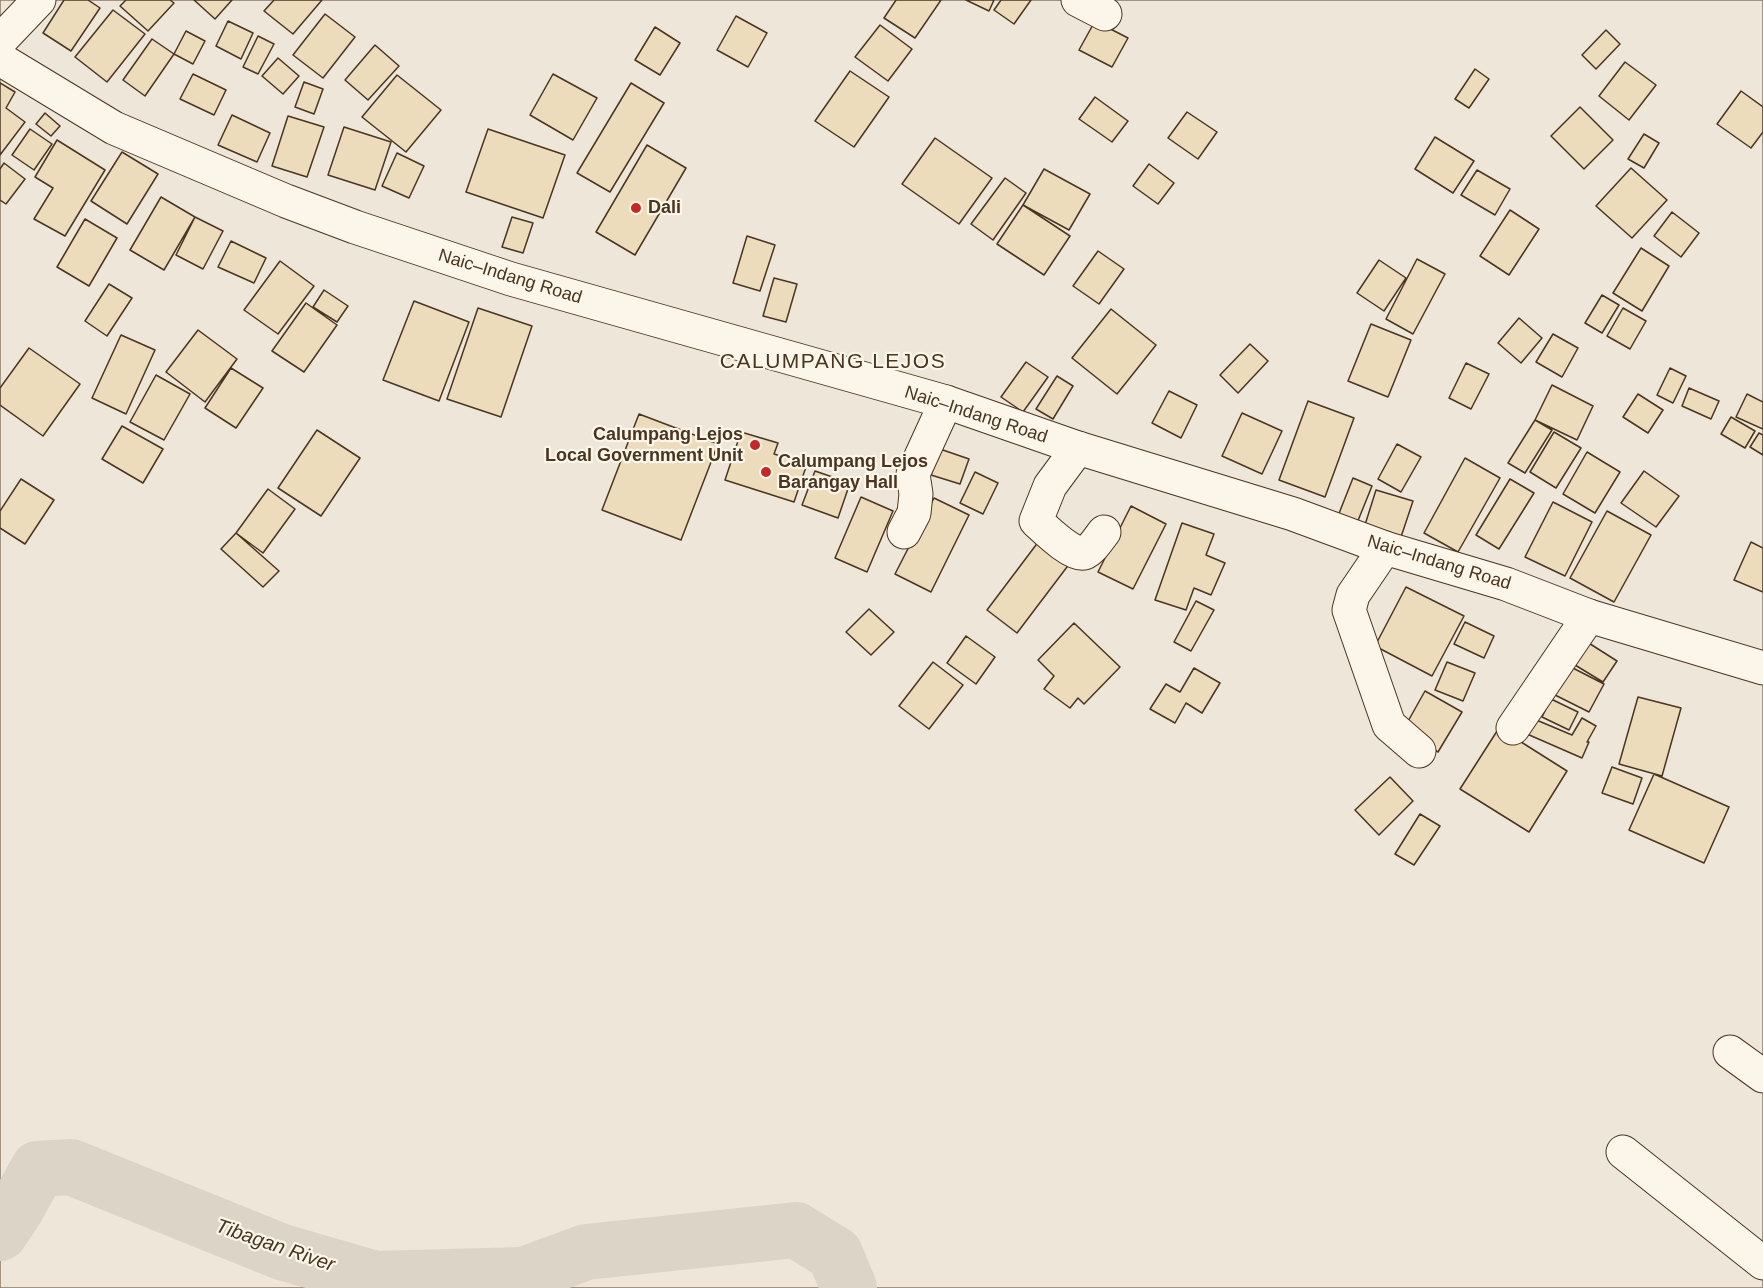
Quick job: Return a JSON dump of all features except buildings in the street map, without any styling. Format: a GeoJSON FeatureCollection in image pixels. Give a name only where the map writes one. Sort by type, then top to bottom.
{"type":"FeatureCollection","features":[{"type":"Feature","properties":{"kind":"main road"},"geometry":{"type":"LineString","coordinates":[[0,41],[39,0]]}},
{"type":"Feature","properties":{"kind":"main road","name":"Naic–Indang Road"},"geometry":{"type":"LineString","coordinates":[[0,59],[114,128],[345,224],[512,279],[946,402],[1078,448],[1293,514],[1385,548],[1506,584],[1589,616],[1763,668]]}},
{"type":"Feature","properties":{"kind":"main road"},"geometry":{"type":"LineString","coordinates":[[904,532],[914,513],[916,494],[914,474],[946,402]]}},
{"type":"Feature","properties":{"kind":"main road"},"geometry":{"type":"LineString","coordinates":[[1078,448],[1050,486],[1036,521],[1075,552],[1083,553],[1090,549],[1104,532]]}},
{"type":"Feature","properties":{"kind":"main road"},"geometry":{"type":"LineString","coordinates":[[1385,548],[1353,595],[1349,610],[1389,724],[1419,751]]}},
{"type":"Feature","properties":{"kind":"main road"},"geometry":{"type":"LineString","coordinates":[[1513,728],[1589,616]]}},
{"type":"Feature","properties":{"kind":"main road"},"geometry":{"type":"LineString","coordinates":[[1730,1052],[1763,1076]]}},
{"type":"Feature","properties":{"kind":"main road"},"geometry":{"type":"LineString","coordinates":[[1623,1152],[1763,1263]]}},
{"type":"Feature","properties":{"kind":"shaded area"},"geometry":{"type":"Polygon","coordinates":[[[0,0],[1763,0],[1763,1288],[0,1288],[0,0]]]}},
{"type":"Feature","properties":{"kind":"waterway","name":"Tibagan River"},"geometry":{"type":"LineString","coordinates":[[0,1233],[38,1169],[71,1167],[282,1252],[375,1279],[524,1275],[586,1252],[796,1230],[835,1254],[849,1288]]}},
{"type":"Feature","properties":{"kind":"place","name":"Dali"},"geometry":{"type":"Point","coordinates":[636,208]}},
{"type":"Feature","properties":{"kind":"place","name":"Calumpang Lejos Local Government Unit"},"geometry":{"type":"Point","coordinates":[755,445]}},
{"type":"Feature","properties":{"kind":"place","name":"Calumpang Lejos Barangay Hall"},"geometry":{"type":"Point","coordinates":[766,472]}},
{"type":"Feature","properties":{"kind":"district","name":"CALUMPANG LEJOS"},"geometry":{"type":"Point","coordinates":[833,362]}}]}
